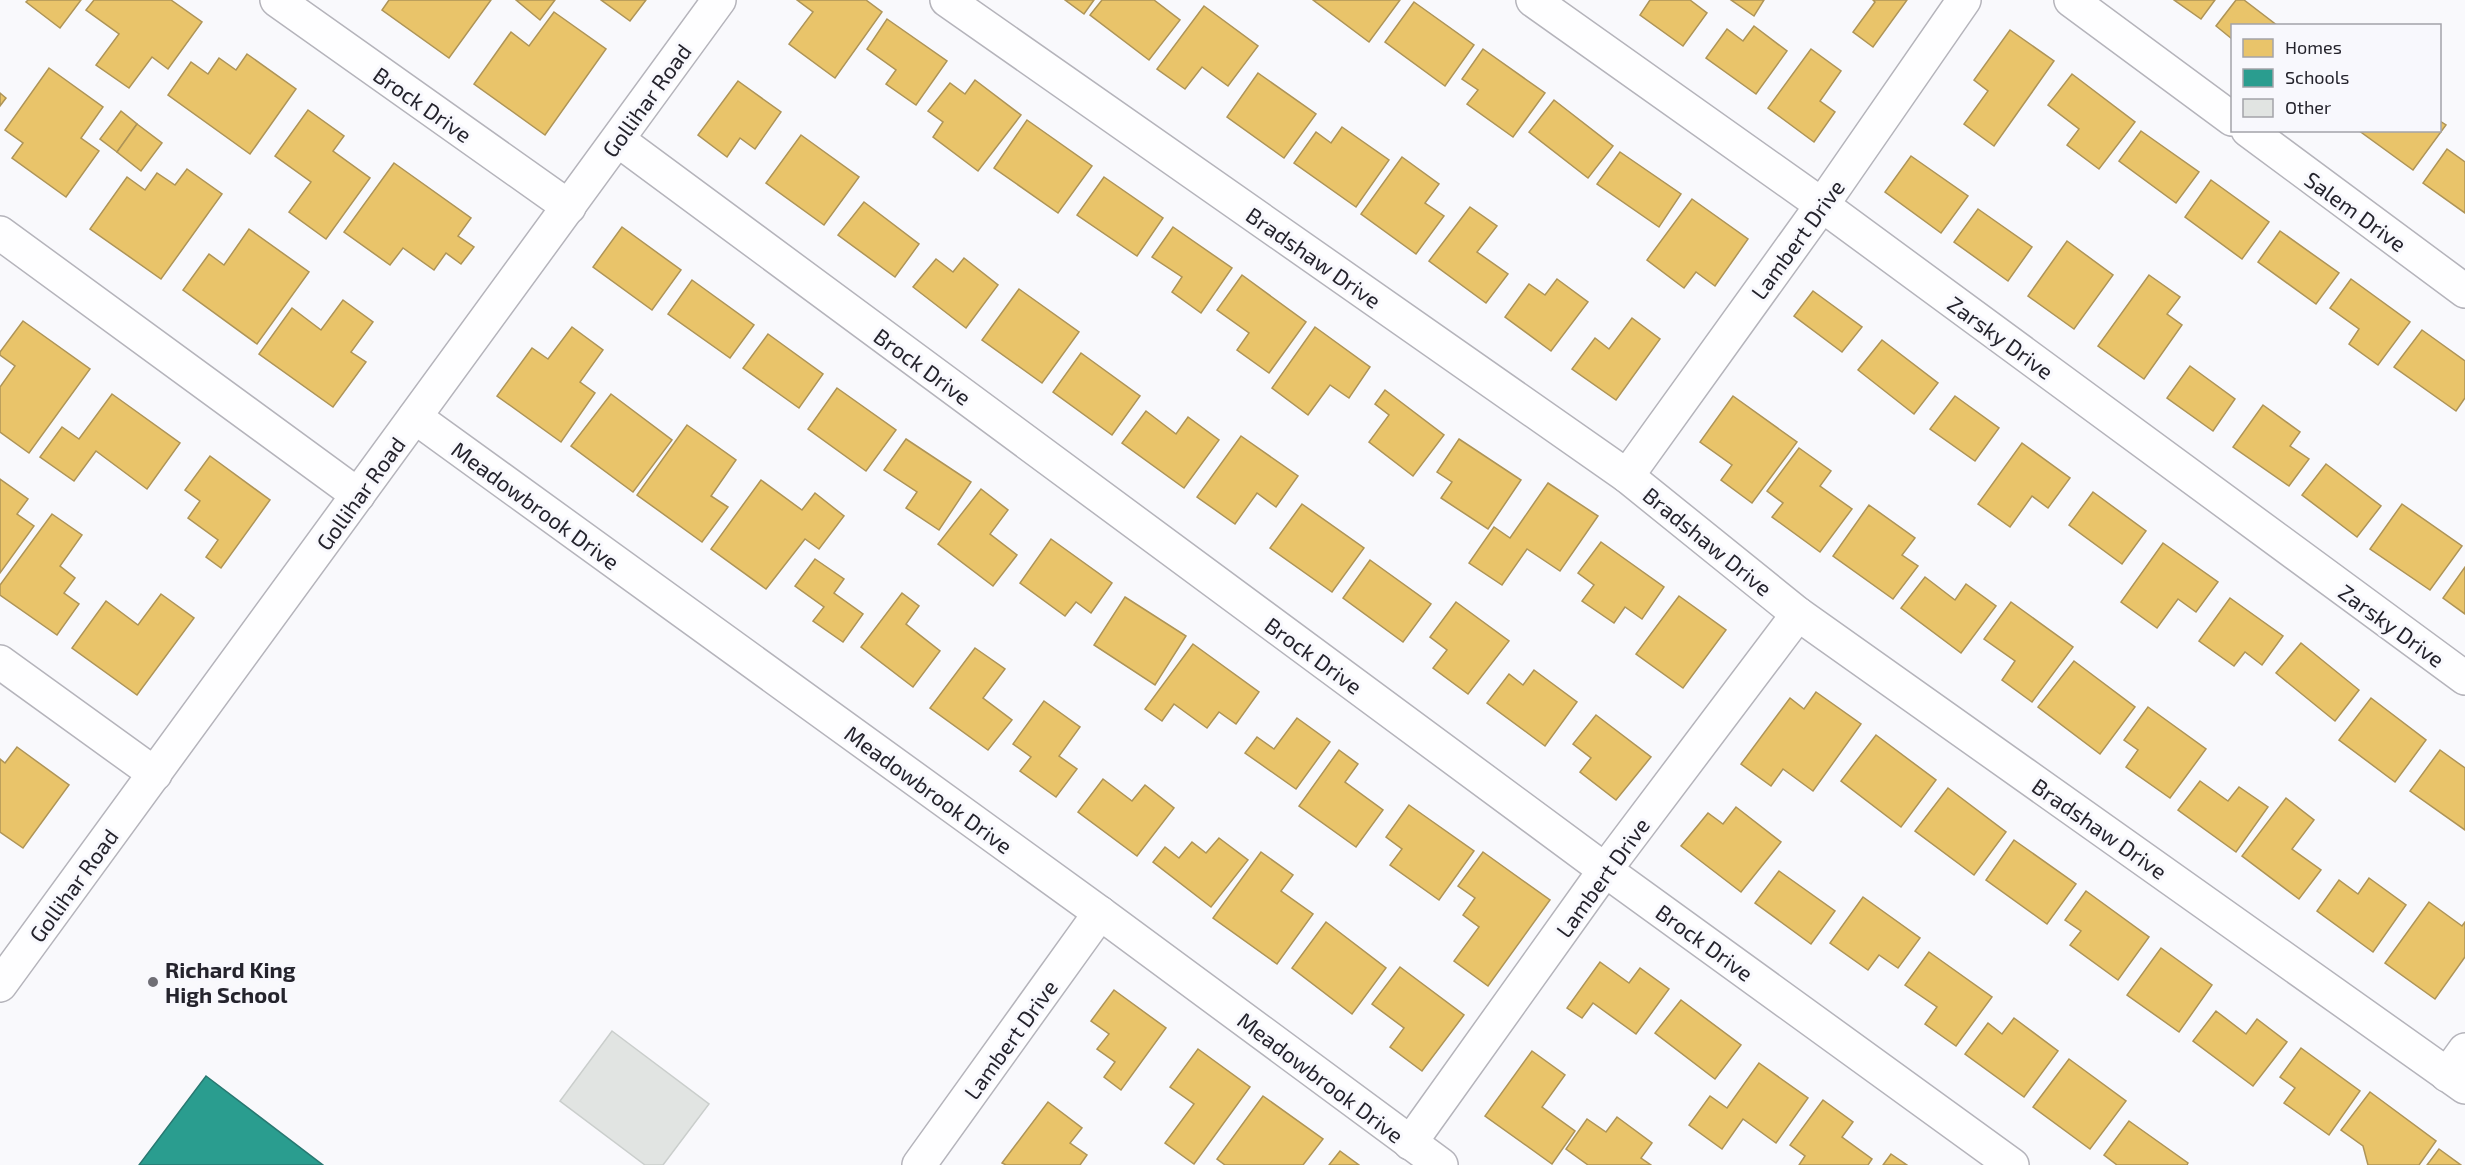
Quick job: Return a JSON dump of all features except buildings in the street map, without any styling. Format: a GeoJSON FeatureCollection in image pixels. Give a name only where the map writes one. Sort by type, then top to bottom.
{"type":"FeatureCollection","features":[{"type":"Feature","properties":{"kind":"street","name":"Brock Drive"},"geometry":{"type":"LineString","coordinates":[[277,0],[569,207]]}},
{"type":"Feature","properties":{"kind":"street","name":"Gollihar Road"},"geometry":{"type":"LineString","coordinates":[[0,985],[719,0]]}},
{"type":"Feature","properties":{"kind":"street","name":"Bradshaw Drive"},"geometry":{"type":"LineString","coordinates":[[947,0],[1627,476],[1798,614],[2459,1070]]}},
{"type":"Feature","properties":{"kind":"street","name":"Zarsky Drive"},"geometry":{"type":"LineString","coordinates":[[1533,0],[1822,206],[2465,678]]}},
{"type":"Feature","properties":{"kind":"street","name":"Lambert Drive"},"geometry":{"type":"LineString","coordinates":[[1627,476],[1822,206],[1964,0]]}},
{"type":"Feature","properties":{"kind":"street"},"geometry":{"type":"LineString","coordinates":[[2071,0],[2231,118]]}},
{"type":"Feature","properties":{"kind":"street","name":"Salem Drive"},"geometry":{"type":"LineString","coordinates":[[2251,132],[2465,291]]}},
{"type":"Feature","properties":{"kind":"street","name":"Brock Drive"},"geometry":{"type":"LineString","coordinates":[[618,140],[1605,870],[2012,1165]]}},
{"type":"Feature","properties":{"kind":"street"},"geometry":{"type":"LineString","coordinates":[[0,233],[358,495]]}},
{"type":"Feature","properties":{"kind":"street","name":"Meadowbrook Drive"},"geometry":{"type":"LineString","coordinates":[[415,417],[1100,913],[1441,1165]]}},
{"type":"Feature","properties":{"kind":"street","name":"Lambert Drive"},"geometry":{"type":"LineString","coordinates":[[1410,1143],[1605,870],[1798,614]]}},
{"type":"Feature","properties":{"kind":"street"},"geometry":{"type":"LineString","coordinates":[[0,662],[154,774]]}},
{"type":"Feature","properties":{"kind":"street","name":"Lambert Drive"},"geometry":{"type":"LineString","coordinates":[[919,1165],[1100,913]]}},
{"type":"Feature","properties":{"kind":"place","name":"Richard King High School"},"geometry":{"type":"Point","coordinates":[153,982]}}]}
